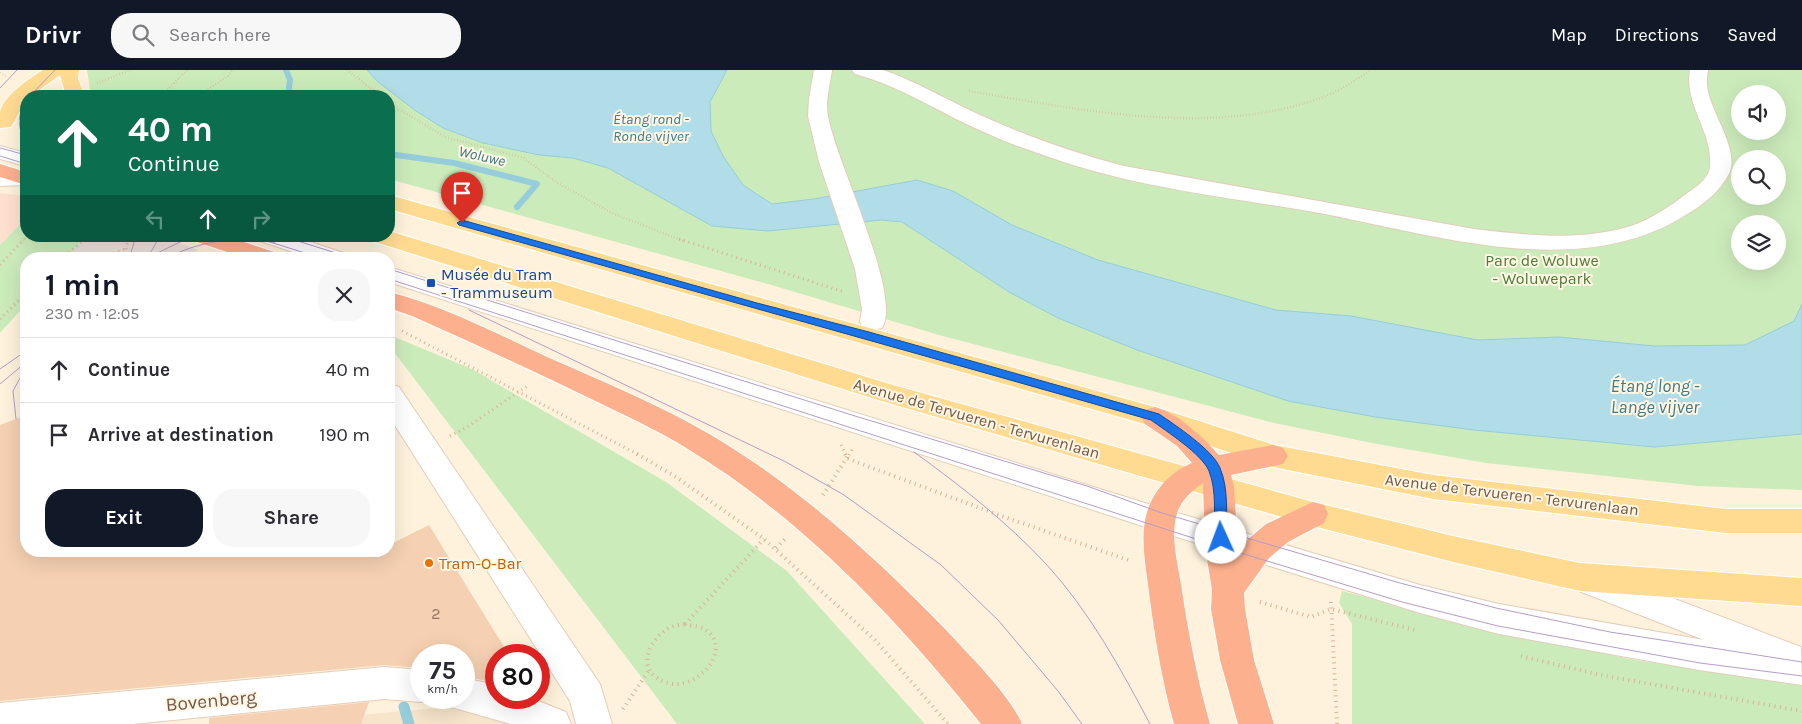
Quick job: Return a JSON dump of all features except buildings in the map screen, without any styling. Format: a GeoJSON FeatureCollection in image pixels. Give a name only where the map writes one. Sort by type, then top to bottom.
{"type":"FeatureCollection","features":[{"type":"Feature","properties":{"kind":"highway"},"geometry":{"type":"LineString","coordinates":[[0,170],[20,177]]}},
{"type":"Feature","properties":{"kind":"highway"},"geometry":{"type":"LineString","coordinates":[[220,242],[251,252]]}},
{"type":"Feature","properties":{"kind":"highway"},"geometry":{"type":"LineString","coordinates":[[395,289],[421,310],[655,418],[721,456],[759,481],[806,518],[861,567],[920,625],[1004,724]]}},
{"type":"Feature","properties":{"kind":"highway"},"geometry":{"type":"LineString","coordinates":[[1154,417],[1187,439],[1207,478],[1221,538],[1228,590],[1228,609],[1237,660],[1256,724]]}},
{"type":"Feature","properties":{"kind":"highway"},"geometry":{"type":"LineString","coordinates":[[1192,724],[1174,654],[1160,554],[1161,520],[1167,501],[1176,488],[1273,456]]}},
{"type":"Feature","properties":{"kind":"highway"},"geometry":{"type":"LineString","coordinates":[[1228,590],[1258,549],[1277,532],[1313,514]]}},
{"type":"Feature","properties":{"kind":"main road"},"geometry":{"type":"LineString","coordinates":[[32,90],[56,70]]}},
{"type":"Feature","properties":{"kind":"main road"},"geometry":{"type":"LineString","coordinates":[[70,70],[69,79],[72,90]]}},
{"type":"Feature","properties":{"kind":"main road"},"geometry":{"type":"LineString","coordinates":[[0,89],[20,97]]}},
{"type":"Feature","properties":{"kind":"main road"},"geometry":{"type":"LineString","coordinates":[[6,125],[8,112],[20,100]]}},
{"type":"Feature","properties":{"kind":"main road","name":"Avenue de Tervueren - Tervurenlaan"},"geometry":{"type":"LineString","coordinates":[[395,204],[1154,417],[1273,456],[1433,487],[1726,521],[1802,521]]}},
{"type":"Feature","properties":{"kind":"main road","name":"Avenue de Tervueren - Tervurenlaan"},"geometry":{"type":"LineString","coordinates":[[395,241],[888,393],[1207,478],[1313,514],[1458,550],[1580,577],[1802,592]]}},
{"type":"Feature","properties":{"kind":"street"},"geometry":{"type":"LineString","coordinates":[[823,70],[818,113],[831,166],[853,225],[874,311]]}},
{"type":"Feature","properties":{"kind":"street"},"geometry":{"type":"LineString","coordinates":[[861,70],[895,80],[972,119],[1032,144],[1097,165],[1206,189],[1316,206],[1449,233],[1514,240],[1570,243],[1635,232],[1665,218],[1709,186],[1721,167],[1719,143],[1697,93],[1699,70]]}},
{"type":"Feature","properties":{"kind":"street"},"geometry":{"type":"LineString","coordinates":[[0,152],[20,158]]}},
{"type":"Feature","properties":{"kind":"street"},"geometry":{"type":"LineString","coordinates":[[0,180],[20,179]]}},
{"type":"Feature","properties":{"kind":"street"},"geometry":{"type":"LineString","coordinates":[[287,242],[317,252]]}},
{"type":"Feature","properties":{"kind":"street"},"geometry":{"type":"LineString","coordinates":[[395,288],[1420,599],[1499,619],[1699,655],[1802,669]]}},
{"type":"Feature","properties":{"kind":"street"},"geometry":{"type":"LineString","coordinates":[[395,403],[587,696],[606,720]]}},
{"type":"Feature","properties":{"kind":"street","name":"Avenue de Tervueren - Tervurenlaan"},"geometry":{"type":"LineString","coordinates":[[1580,577],[1727,632],[1802,663]]}},
{"type":"Feature","properties":{"kind":"street","name":"Bovenberg"},"geometry":{"type":"LineString","coordinates":[[0,720],[384,683],[410,685]]}},
{"type":"Feature","properties":{"kind":"street"},"geometry":{"type":"LineString","coordinates":[[475,697],[505,704],[553,724]]}},
{"type":"Feature","properties":{"kind":"path"},"geometry":{"type":"LineString","coordinates":[[93,85],[131,70]]}},
{"type":"Feature","properties":{"kind":"path"},"geometry":{"type":"LineString","coordinates":[[167,90],[187,70]]}},
{"type":"Feature","properties":{"kind":"path"},"geometry":{"type":"LineString","coordinates":[[207,90],[228,76],[232,70]]}},
{"type":"Feature","properties":{"kind":"path"},"geometry":{"type":"LineString","coordinates":[[348,70],[373,90]]}},
{"type":"Feature","properties":{"kind":"path"},"geometry":{"type":"LineString","coordinates":[[968,91],[1119,112],[1186,116],[1231,115],[1294,106],[1317,99],[1337,91],[1371,70]]}},
{"type":"Feature","properties":{"kind":"path"},"geometry":{"type":"LineString","coordinates":[[395,107],[445,137],[524,158],[564,186],[612,213],[661,233],[758,266],[874,311]]}},
{"type":"Feature","properties":{"kind":"path"},"geometry":{"type":"LineString","coordinates":[[395,111],[399,110]]}},
{"type":"Feature","properties":{"kind":"path"},"geometry":{"type":"LineString","coordinates":[[0,265],[21,242]]}},
{"type":"Feature","properties":{"kind":"path"},"geometry":{"type":"LineString","coordinates":[[70,252],[82,242]]}},
{"type":"Feature","properties":{"kind":"path"},"geometry":{"type":"LineString","coordinates":[[127,252],[128,242]]}},
{"type":"Feature","properties":{"kind":"path"},"geometry":{"type":"LineString","coordinates":[[117,252],[128,248]]}},
{"type":"Feature","properties":{"kind":"path"},"geometry":{"type":"LineString","coordinates":[[0,319],[20,299]]}},
{"type":"Feature","properties":{"kind":"path"},"geometry":{"type":"LineString","coordinates":[[396,329],[619,443],[668,472],[764,538],[875,640],[948,724]]}},
{"type":"Feature","properties":{"kind":"path"},"geometry":{"type":"LineString","coordinates":[[424,449],[467,427],[520,392],[550,368]]}},
{"type":"Feature","properties":{"kind":"path"},"geometry":{"type":"LineString","coordinates":[[838,439],[847,458],[996,514],[1135,562]]}},
{"type":"Feature","properties":{"kind":"path"},"geometry":{"type":"LineString","coordinates":[[685,624],[764,538]]}},
{"type":"Feature","properties":{"kind":"path"},"geometry":{"type":"LineString","coordinates":[[1331,609],[1337,724]]}},
{"type":"Feature","properties":{"kind":"path"},"geometry":{"type":"LineString","coordinates":[[685,624],[696,625],[708,631],[714,639],[716,656],[711,666],[698,678],[687,684],[669,684],[658,680],[649,670],[647,660],[648,649],[655,638],[664,630],[675,625],[685,624]]}},
{"type":"Feature","properties":{"kind":"path"},"geometry":{"type":"LineString","coordinates":[[606,720],[649,670]]}},
{"type":"Feature","properties":{"kind":"shaded area"},"geometry":{"type":"Polygon","coordinates":[[[0,193],[20,195],[20,224],[0,245],[0,193]]]}},
{"type":"Feature","properties":{"kind":"shaded area"},"geometry":{"type":"Polygon","coordinates":[[[81,242],[176,242],[199,250],[194,252],[72,252],[81,242]]]}},
{"type":"Feature","properties":{"kind":"shaded area"},"geometry":{"type":"Polygon","coordinates":[[[475,708],[520,724],[263,724],[425,709],[475,708]]]}},
{"type":"Feature","properties":{"kind":"green space","name":"Parc de Woluwe - Woluwepark"},"geometry":{"type":"Polygon","coordinates":[[[87,70],[1802,70],[1802,490],[1698,486],[1486,463],[1377,444],[1274,423],[939,335],[768,284],[395,181],[395,90],[92,90],[87,70]]]}},
{"type":"Feature","properties":{"kind":"green space"},"geometry":{"type":"Polygon","coordinates":[[[20,224],[20,242],[81,242],[72,252],[20,252],[20,311],[0,333],[0,245],[20,224]]]}},
{"type":"Feature","properties":{"kind":"green space"},"geometry":{"type":"Polygon","coordinates":[[[395,337],[472,369],[666,482],[787,571],[925,724],[677,724],[395,353],[395,337]]]}},
{"type":"Feature","properties":{"kind":"green space"},"geometry":{"type":"Polygon","coordinates":[[[1342,591],[1468,624],[1635,660],[1802,685],[1802,724],[1352,724],[1352,624],[1339,603],[1342,591]]]}},
{"type":"Feature","properties":{"kind":"water","name":"Étang long - Lange vijver"},"geometry":{"type":"Polygon","coordinates":[[[367,70],[727,70],[710,102],[711,131],[723,156],[743,185],[772,204],[814,199],[917,180],[953,191],[1012,225],[1098,260],[1276,310],[1351,316],[1478,340],[1559,337],[1654,346],[1745,345],[1794,321],[1802,304],[1802,434],[1654,447],[1474,430],[1375,417],[1288,401],[1137,350],[1058,318],[1009,292],[902,222],[881,220],[768,231],[712,226],[608,168],[573,158],[539,155],[483,143],[443,128],[395,95],[395,90],[389,90],[367,70]]]}},
{"type":"Feature","properties":{"kind":"waterway","name":"Woluwe"},"geometry":{"type":"LineString","coordinates":[[286,70],[290,80],[289,90]]}},
{"type":"Feature","properties":{"kind":"waterway","name":"Woluwe"},"geometry":{"type":"LineString","coordinates":[[395,155],[454,163],[537,184],[517,207]]}},
{"type":"Feature","properties":{"kind":"waterway","name":"Woluwe"},"geometry":{"type":"LineString","coordinates":[[404,707],[409,724]]}},
{"type":"Feature","properties":{"kind":"tram line"},"geometry":{"type":"LineString","coordinates":[[0,88],[17,70]]}},
{"type":"Feature","properties":{"kind":"tram line"},"geometry":{"type":"LineString","coordinates":[[36,90],[55,70]]}},
{"type":"Feature","properties":{"kind":"tram line"},"geometry":{"type":"LineString","coordinates":[[20,116],[20,128]]}},
{"type":"Feature","properties":{"kind":"tram line"},"geometry":{"type":"LineString","coordinates":[[0,148],[20,153]]}},
{"type":"Feature","properties":{"kind":"tram line"},"geometry":{"type":"LineString","coordinates":[[0,156],[20,162]]}},
{"type":"Feature","properties":{"kind":"tram line"},"geometry":{"type":"LineString","coordinates":[[131,252],[134,242]]}},
{"type":"Feature","properties":{"kind":"tram line"},"geometry":{"type":"LineString","coordinates":[[151,252],[157,242]]}},
{"type":"Feature","properties":{"kind":"tram line"},"geometry":{"type":"LineString","coordinates":[[159,252],[180,242]]}},
{"type":"Feature","properties":{"kind":"tram line"},"geometry":{"type":"LineString","coordinates":[[181,252],[214,242]]}},
{"type":"Feature","properties":{"kind":"tram line"},"geometry":{"type":"LineString","coordinates":[[301,242],[333,252]]}},
{"type":"Feature","properties":{"kind":"tram line"},"geometry":{"type":"LineString","coordinates":[[272,243],[302,252]]}},
{"type":"Feature","properties":{"kind":"tram line"},"geometry":{"type":"LineString","coordinates":[[395,271],[855,416],[1087,486],[1162,513],[1400,583],[1496,608],[1610,632],[1802,662]]}},
{"type":"Feature","properties":{"kind":"tram line"},"geometry":{"type":"LineString","coordinates":[[395,281],[1221,547],[1402,602],[1498,626],[1700,663],[1802,676]]}},
{"type":"Feature","properties":{"kind":"tram line"},"geometry":{"type":"LineString","coordinates":[[469,310],[786,462],[844,495],[941,565],[998,620],[1058,691],[1082,724]]}},
{"type":"Feature","properties":{"kind":"tram line"},"geometry":{"type":"LineString","coordinates":[[0,369],[20,355]]}},
{"type":"Feature","properties":{"kind":"tram line"},"geometry":{"type":"LineString","coordinates":[[0,384],[20,367]]}},
{"type":"Feature","properties":{"kind":"tram line"},"geometry":{"type":"LineString","coordinates":[[16,419],[13,391],[20,378]]}},
{"type":"Feature","properties":{"kind":"tram line"},"geometry":{"type":"LineString","coordinates":[[914,452],[983,505],[1047,565],[1090,621],[1116,662],[1150,724]]}},
{"type":"Feature","properties":{"kind":"place","name":"Musée du Tram - Trammuseum"},"geometry":{"type":"Point","coordinates":[431,283]}},
{"type":"Feature","properties":{"kind":"place","name":"Tram-O-Bar"},"geometry":{"type":"Point","coordinates":[429,563]}},
{"type":"Feature","properties":{"kind":"route"},"geometry":{"type":"LineString","coordinates":[[462,223],[866,334],[1154,417],[1187,439],[1214,468],[1219,487],[1221,538]]}},
{"type":"Feature","properties":{"kind":"water label","name":"Étang rond - Ronde vijver"},"geometry":{"type":"Point","coordinates":[651,128]}}]}
